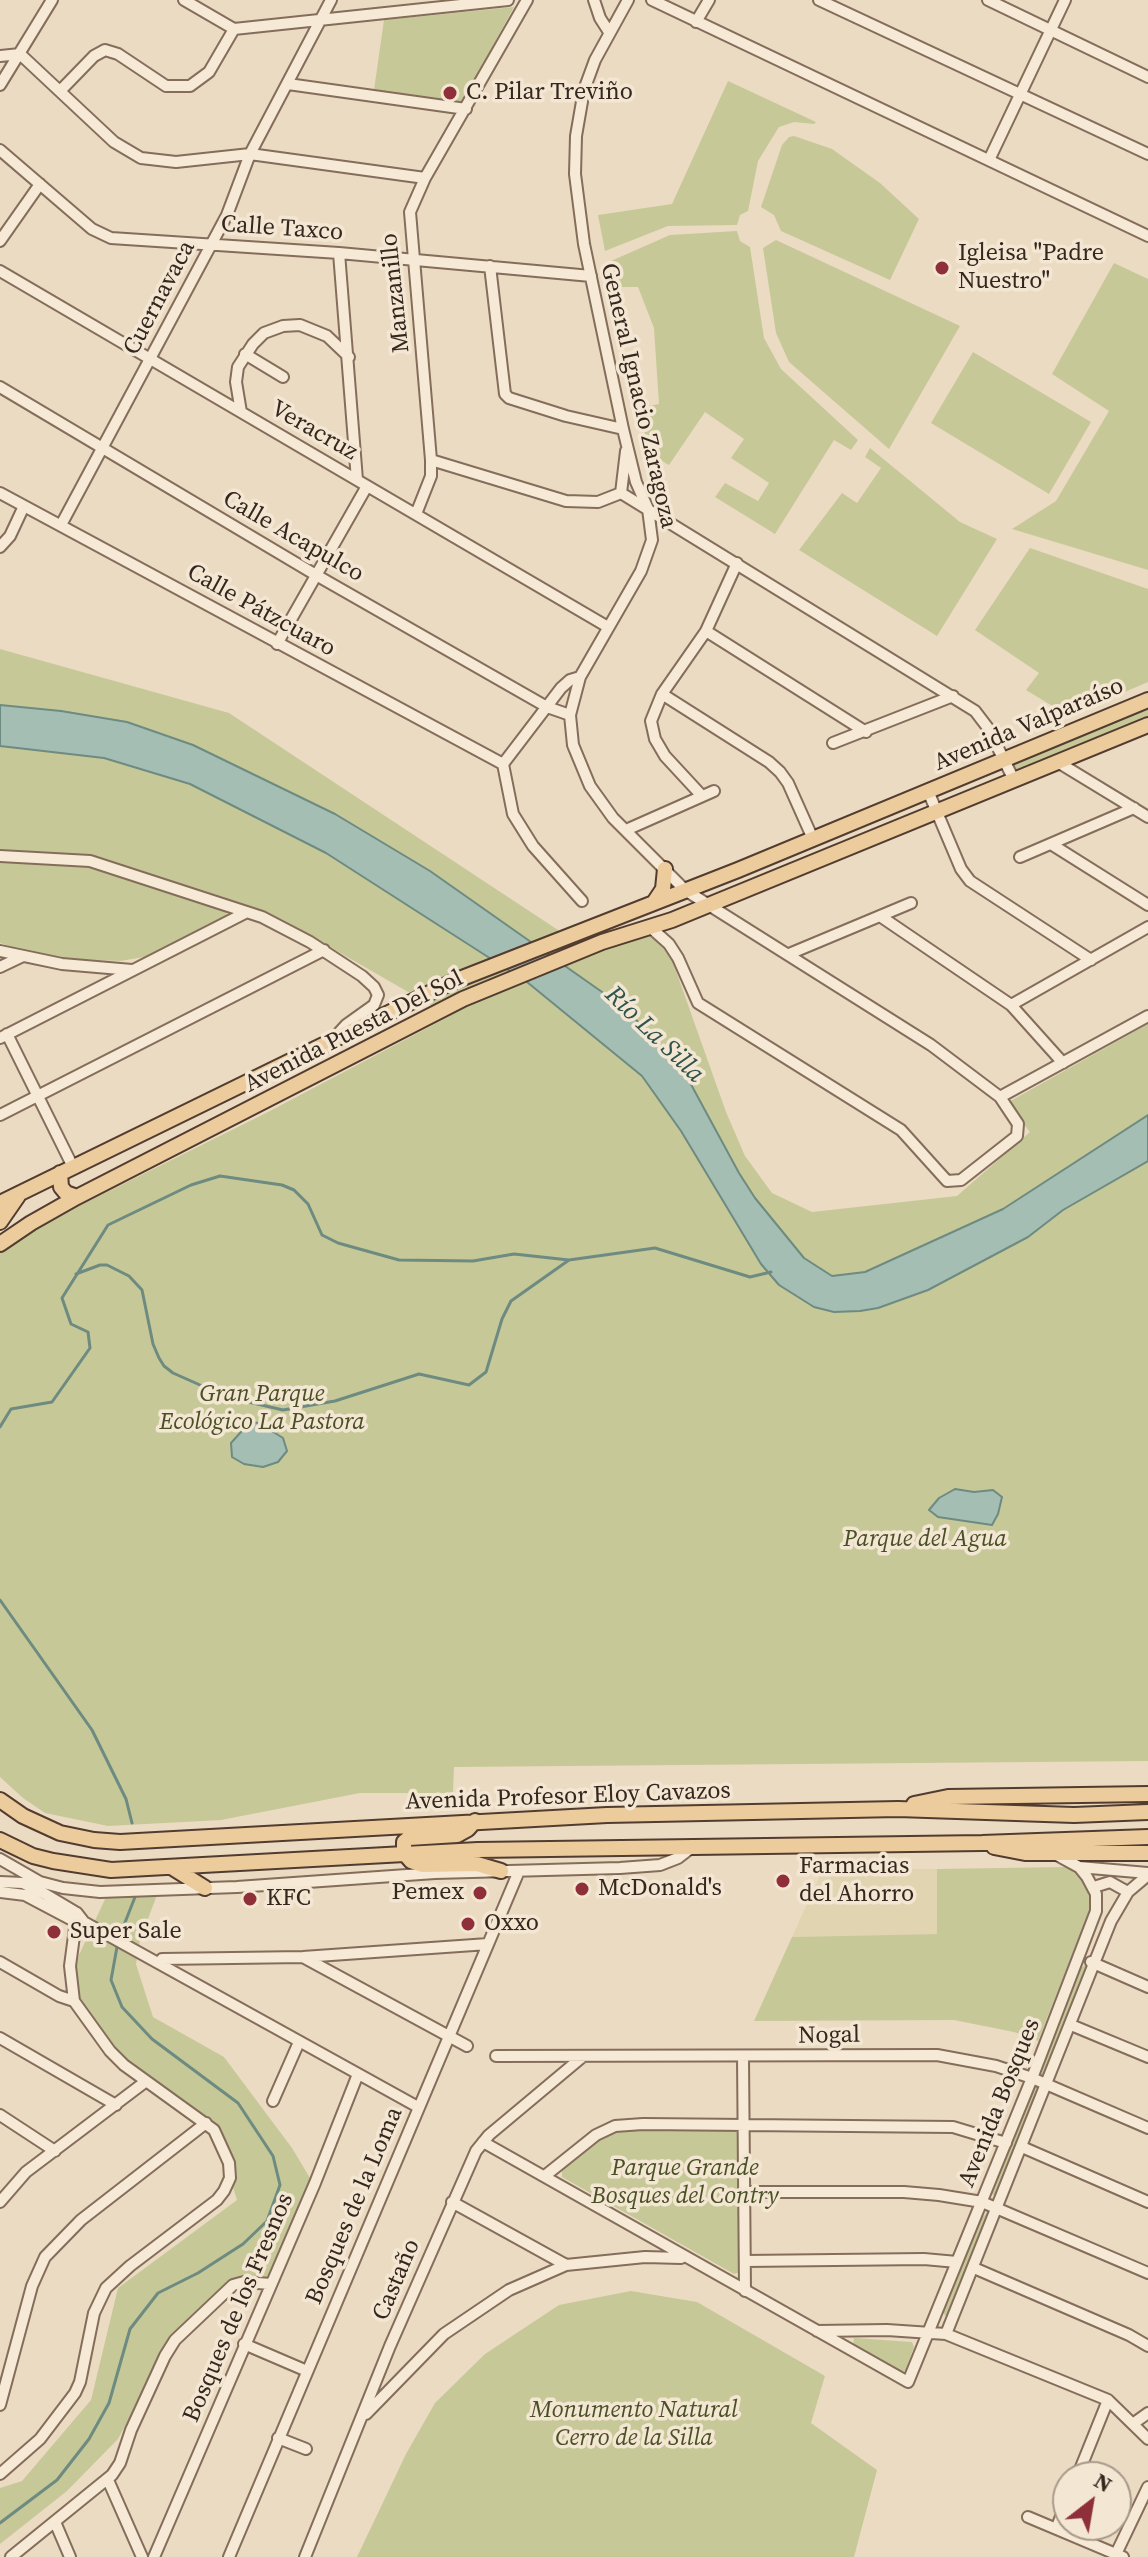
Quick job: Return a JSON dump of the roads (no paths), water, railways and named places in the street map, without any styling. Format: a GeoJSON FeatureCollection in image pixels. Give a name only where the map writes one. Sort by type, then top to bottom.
{"type":"FeatureCollection","features":[{"type":"Feature","properties":{"kind":"main road","name":"Avenida Valparaíso"},"geometry":{"type":"LineString","coordinates":[[813,839],[1148,700]]}},
{"type":"Feature","properties":{"kind":"main road","name":"Avenida Valparaíso"},"geometry":{"type":"LineString","coordinates":[[708,904],[1148,725]]}},
{"type":"Feature","properties":{"kind":"main road","name":"Avenida Puesta Del Sol"},"geometry":{"type":"LineString","coordinates":[[0,1203],[452,982],[813,839]]}},
{"type":"Feature","properties":{"kind":"main road"},"geometry":{"type":"LineString","coordinates":[[655,901],[663,889],[665,869]]}},
{"type":"Feature","properties":{"kind":"main road","name":"Avenida Puesta Del Sol"},"geometry":{"type":"LineString","coordinates":[[31,1223],[463,999],[602,942],[708,904]]}},
{"type":"Feature","properties":{"kind":"main road"},"geometry":{"type":"LineString","coordinates":[[109,1150],[117,1158],[119,1175]]}},
{"type":"Feature","properties":{"kind":"main road"},"geometry":{"type":"LineString","coordinates":[[67,1170],[61,1187],[66,1193],[77,1197]]}},
{"type":"Feature","properties":{"kind":"main road"},"geometry":{"type":"LineString","coordinates":[[0,1222],[21,1192]]}},
{"type":"Feature","properties":{"kind":"main road"},"geometry":{"type":"LineString","coordinates":[[0,1231],[31,1223]]}},
{"type":"Feature","properties":{"kind":"main road"},"geometry":{"type":"LineString","coordinates":[[0,1244],[31,1223]]}},
{"type":"Feature","properties":{"kind":"main road"},"geometry":{"type":"LineString","coordinates":[[898,1809],[948,1797],[1148,1794]]}},
{"type":"Feature","properties":{"kind":"main road","name":"Avenida Profesor Eloy Cavazos"},"geometry":{"type":"LineString","coordinates":[[0,1800],[23,1816],[60,1833],[120,1842],[607,1815],[898,1809],[1074,1815],[1148,1812]]}},
{"type":"Feature","properties":{"kind":"main road"},"geometry":{"type":"LineString","coordinates":[[475,1821],[457,1835],[409,1838],[404,1842],[404,1853],[411,1861],[423,1865],[477,1864],[501,1871]]}},
{"type":"Feature","properties":{"kind":"main road"},"geometry":{"type":"LineString","coordinates":[[982,1843],[1148,1837]]}},
{"type":"Feature","properties":{"kind":"main road","name":"Avenida Profesor Eloy Cavazos"},"geometry":{"type":"LineString","coordinates":[[0,1840],[33,1856],[82,1867],[124,1870],[404,1853],[982,1843],[1005,1851],[1148,1853]]}},
{"type":"Feature","properties":{"kind":"main road"},"geometry":{"type":"LineString","coordinates":[[172,1867],[205,1888]]}},
{"type":"Feature","properties":{"kind":"street"},"geometry":{"type":"LineString","coordinates":[[0,85],[52,0]]}},
{"type":"Feature","properties":{"kind":"street"},"geometry":{"type":"LineString","coordinates":[[184,0],[234,29],[434,4],[508,0]]}},
{"type":"Feature","properties":{"kind":"street","name":"Cuernavaca"},"geometry":{"type":"LineString","coordinates":[[61,525],[212,243],[234,199],[250,154],[329,0]]}},
{"type":"Feature","properties":{"kind":"street","name":"Manzanillo"},"geometry":{"type":"LineString","coordinates":[[416,514],[431,476],[431,460],[410,212],[425,178],[527,0]]}},
{"type":"Feature","properties":{"kind":"street"},"geometry":{"type":"LineString","coordinates":[[594,0],[609,32]]}},
{"type":"Feature","properties":{"kind":"street","name":"General Ignacio Zaragoza"},"geometry":{"type":"LineString","coordinates":[[503,764],[565,684],[580,677],[649,555],[652,528],[626,445],[580,221],[575,149],[584,90],[609,32],[628,0]]}},
{"type":"Feature","properties":{"kind":"street"},"geometry":{"type":"LineString","coordinates":[[652,0],[1148,236]]}},
{"type":"Feature","properties":{"kind":"street"},"geometry":{"type":"LineString","coordinates":[[696,22],[709,0]]}},
{"type":"Feature","properties":{"kind":"street"},"geometry":{"type":"LineString","coordinates":[[819,0],[1148,154]]}},
{"type":"Feature","properties":{"kind":"street"},"geometry":{"type":"LineString","coordinates":[[988,0],[1148,77]]}},
{"type":"Feature","properties":{"kind":"street"},"geometry":{"type":"LineString","coordinates":[[989,160],[1065,0]]}},
{"type":"Feature","properties":{"kind":"street"},"geometry":{"type":"LineString","coordinates":[[61,90],[94,56],[105,50],[118,54],[166,86],[190,86],[209,72],[234,29]]}},
{"type":"Feature","properties":{"kind":"street"},"geometry":{"type":"LineString","coordinates":[[0,56],[20,54],[114,142],[141,158],[176,162],[250,154],[425,178]]}},
{"type":"Feature","properties":{"kind":"street"},"geometry":{"type":"LineString","coordinates":[[288,84],[466,109]]}},
{"type":"Feature","properties":{"kind":"street","name":"Calle Taxco"},"geometry":{"type":"LineString","coordinates":[[0,150],[92,229],[107,238],[212,243],[591,276]]}},
{"type":"Feature","properties":{"kind":"street"},"geometry":{"type":"LineString","coordinates":[[0,241],[40,184]]}},
{"type":"Feature","properties":{"kind":"street"},"geometry":{"type":"LineString","coordinates":[[277,644],[362,483],[339,253]]}},
{"type":"Feature","properties":{"kind":"street"},"geometry":{"type":"LineString","coordinates":[[490,266],[505,394],[509,398],[566,416],[623,429]]}},
{"type":"Feature","properties":{"kind":"street","name":"Veracruz"},"geometry":{"type":"LineString","coordinates":[[0,271],[608,627]]}},
{"type":"Feature","properties":{"kind":"street"},"geometry":{"type":"LineString","coordinates":[[241,412],[236,382],[238,367],[264,333],[283,326],[300,325],[327,336],[349,357]]}},
{"type":"Feature","properties":{"kind":"street"},"geometry":{"type":"LineString","coordinates":[[245,354],[283,377]]}},
{"type":"Feature","properties":{"kind":"street","name":"Calle Acapulco"},"geometry":{"type":"LineString","coordinates":[[0,387],[316,575],[547,707],[570,715]]}},
{"type":"Feature","properties":{"kind":"street"},"geometry":{"type":"LineString","coordinates":[[621,493],[626,445]]}},
{"type":"Feature","properties":{"kind":"street"},"geometry":{"type":"LineString","coordinates":[[431,460],[566,501],[598,502],[621,493]]}},
{"type":"Feature","properties":{"kind":"street","name":"Calle Pátzcuaro"},"geometry":{"type":"LineString","coordinates":[[0,493],[503,764]]}},
{"type":"Feature","properties":{"kind":"street"},"geometry":{"type":"LineString","coordinates":[[621,493],[975,711],[988,728],[1013,778]]}},
{"type":"Feature","properties":{"kind":"street"},"geometry":{"type":"LineString","coordinates":[[0,547],[10,536],[24,506]]}},
{"type":"Feature","properties":{"kind":"street"},"geometry":{"type":"LineString","coordinates":[[702,796],[665,756],[655,739],[651,721],[662,694],[706,631],[737,563]]}},
{"type":"Feature","properties":{"kind":"street"},"geometry":{"type":"LineString","coordinates":[[706,631],[866,732]]}},
{"type":"Feature","properties":{"kind":"street"},"geometry":{"type":"LineString","coordinates":[[580,677],[570,715],[573,745],[590,786],[626,830],[685,890],[931,1045],[1000,1097],[1019,1130],[1017,1136],[961,1180],[953,1182],[941,1177],[901,1130],[698,1003],[678,958],[669,944],[650,927]]}},
{"type":"Feature","properties":{"kind":"street"},"geometry":{"type":"LineString","coordinates":[[662,694],[780,772],[813,839]]}},
{"type":"Feature","properties":{"kind":"street"},"geometry":{"type":"LineString","coordinates":[[833,743],[953,696]]}},
{"type":"Feature","properties":{"kind":"street"},"geometry":{"type":"LineString","coordinates":[[1056,761],[1148,817]]}},
{"type":"Feature","properties":{"kind":"street"},"geometry":{"type":"LineString","coordinates":[[503,764],[513,814],[533,846],[582,901]]}},
{"type":"Feature","properties":{"kind":"street"},"geometry":{"type":"LineString","coordinates":[[626,830],[714,791]]}},
{"type":"Feature","properties":{"kind":"street"},"geometry":{"type":"LineString","coordinates":[[928,791],[961,869],[970,881],[1091,960]]}},
{"type":"Feature","properties":{"kind":"street"},"geometry":{"type":"LineString","coordinates":[[1020,857],[1134,808]]}},
{"type":"Feature","properties":{"kind":"street"},"geometry":{"type":"LineString","coordinates":[[1051,844],[1148,905]]}},
{"type":"Feature","properties":{"kind":"street"},"geometry":{"type":"LineString","coordinates":[[0,856],[84,859],[247,912],[324,950],[362,976],[378,995],[374,1005],[346,1025],[332,1041]]}},
{"type":"Feature","properties":{"kind":"street"},"geometry":{"type":"LineString","coordinates":[[789,954],[911,903]]}},
{"type":"Feature","properties":{"kind":"street"},"geometry":{"type":"LineString","coordinates":[[67,1170],[38,1096],[4,1036],[247,912]]}},
{"type":"Feature","properties":{"kind":"street"},"geometry":{"type":"LineString","coordinates":[[880,916],[1011,1005],[1063,1063]]}},
{"type":"Feature","properties":{"kind":"street"},"geometry":{"type":"LineString","coordinates":[[1011,1005],[1148,927]]}},
{"type":"Feature","properties":{"kind":"street"},"geometry":{"type":"LineString","coordinates":[[0,1115],[324,950]]}},
{"type":"Feature","properties":{"kind":"street"},"geometry":{"type":"LineString","coordinates":[[0,951],[62,964],[134,970]]}},
{"type":"Feature","properties":{"kind":"street"},"geometry":{"type":"LineString","coordinates":[[0,967],[21,957]]}},
{"type":"Feature","properties":{"kind":"street"},"geometry":{"type":"LineString","coordinates":[[1000,1097],[1148,1016]]}},
{"type":"Feature","properties":{"kind":"street"},"geometry":{"type":"LineString","coordinates":[[0,1859],[27,1876],[63,1888],[100,1892],[435,1873],[660,1865],[678,1858],[691,1848]]}},
{"type":"Feature","properties":{"kind":"street"},"geometry":{"type":"LineString","coordinates":[[1052,1853],[1079,1867],[1148,1874]]}},
{"type":"Feature","properties":{"kind":"street"},"geometry":{"type":"LineString","coordinates":[[1079,1867],[1094,1887],[1110,1882],[1128,1892]]}},
{"type":"Feature","properties":{"kind":"street","name":"Bosques de la Loma"},"geometry":{"type":"LineString","coordinates":[[229,2557],[519,1871]]}},
{"type":"Feature","properties":{"kind":"street","name":"Avenida Bosques"},"geometry":{"type":"LineString","coordinates":[[946,2334],[1116,1911],[1128,1892],[1148,1874]]}},
{"type":"Feature","properties":{"kind":"street"},"geometry":{"type":"LineString","coordinates":[[0,1882],[23,1883],[61,1903],[79,1920]]}},
{"type":"Feature","properties":{"kind":"street","name":"Avenida Bosques"},"geometry":{"type":"LineString","coordinates":[[815,2331],[908,2382],[1080,1958],[1096,1911],[1094,1887]]}},
{"type":"Feature","properties":{"kind":"street"},"geometry":{"type":"LineString","coordinates":[[61,1903],[58,1896],[63,1888]]}},
{"type":"Feature","properties":{"kind":"street"},"geometry":{"type":"LineString","coordinates":[[0,1892],[25,1895],[79,1920],[418,2107]]}},
{"type":"Feature","properties":{"kind":"street"},"geometry":{"type":"LineString","coordinates":[[0,2474],[31,2449],[60,2416],[75,2393],[94,2313],[106,2288],[217,2200],[230,2178],[229,2163],[214,2130],[145,2082],[110,2051],[74,2001],[70,1966],[79,1920]]}},
{"type":"Feature","properties":{"kind":"street"},"geometry":{"type":"LineString","coordinates":[[160,1962],[162,1959],[303,1957],[488,1944]]}},
{"type":"Feature","properties":{"kind":"street"},"geometry":{"type":"LineString","coordinates":[[303,1957],[467,2046]]}},
{"type":"Feature","properties":{"kind":"street"},"geometry":{"type":"LineString","coordinates":[[1080,1958],[1148,1987]]}},
{"type":"Feature","properties":{"kind":"street"},"geometry":{"type":"LineString","coordinates":[[0,1962],[59,1996],[74,2001]]}},
{"type":"Feature","properties":{"kind":"street"},"geometry":{"type":"LineString","coordinates":[[1071,2025],[1148,2057]]}},
{"type":"Feature","properties":{"kind":"street"},"geometry":{"type":"LineString","coordinates":[[0,2038],[116,2105]]}},
{"type":"Feature","properties":{"kind":"street"},"geometry":{"type":"LineString","coordinates":[[273,2101],[299,2042]]}},
{"type":"Feature","properties":{"kind":"street","name":"Nogal"},"geometry":{"type":"LineString","coordinates":[[496,2056],[937,2055],[996,2066],[1032,2078],[1148,2128]]}},
{"type":"Feature","properties":{"kind":"street"},"geometry":{"type":"LineString","coordinates":[[743,2057],[745,2291]]}},
{"type":"Feature","properties":{"kind":"street","name":"Castaño"},"geometry":{"type":"LineString","coordinates":[[305,2557],[452,2202],[483,2142],[581,2058]]}},
{"type":"Feature","properties":{"kind":"street","name":"Bosques de los Fresnos"},"geometry":{"type":"LineString","coordinates":[[154,2557],[315,2183],[358,2074]]}},
{"type":"Feature","properties":{"kind":"street"},"geometry":{"type":"LineString","coordinates":[[0,2202],[26,2172],[145,2082]]}},
{"type":"Feature","properties":{"kind":"street"},"geometry":{"type":"LineString","coordinates":[[0,2115],[55,2151]]}},
{"type":"Feature","properties":{"kind":"street"},"geometry":{"type":"LineString","coordinates":[[0,2405],[32,2286],[45,2257],[81,2220],[206,2123]]}},
{"type":"Feature","properties":{"kind":"street"},"geometry":{"type":"LineString","coordinates":[[546,2175],[596,2135],[615,2126],[643,2124],[953,2127],[1006,2143]]}},
{"type":"Feature","properties":{"kind":"street"},"geometry":{"type":"LineString","coordinates":[[483,2142],[546,2175],[815,2331],[946,2334],[1108,2400],[1148,2439]]}},
{"type":"Feature","properties":{"kind":"street"},"geometry":{"type":"LineString","coordinates":[[1022,2147],[1148,2202]]}},
{"type":"Feature","properties":{"kind":"street"},"geometry":{"type":"LineString","coordinates":[[745,2192],[904,2192],[982,2202],[1148,2273]]}},
{"type":"Feature","properties":{"kind":"street"},"geometry":{"type":"LineString","coordinates":[[452,2202],[566,2265]]}},
{"type":"Feature","properties":{"kind":"street"},"geometry":{"type":"LineString","coordinates":[[362,2418],[444,2334],[509,2290],[566,2265],[645,2257],[685,2258]]}},
{"type":"Feature","properties":{"kind":"street"},"geometry":{"type":"LineString","coordinates":[[745,2261],[924,2259],[957,2262]]}},
{"type":"Feature","properties":{"kind":"street"},"geometry":{"type":"LineString","coordinates":[[974,2268],[1148,2346]]}},
{"type":"Feature","properties":{"kind":"street"},"geometry":{"type":"LineString","coordinates":[[11,2557],[108,2480],[120,2463],[148,2393],[175,2340],[233,2285],[244,2282],[271,2284]]}},
{"type":"Feature","properties":{"kind":"street"},"geometry":{"type":"LineString","coordinates":[[244,2344],[307,2371]]}},
{"type":"Feature","properties":{"kind":"street"},"geometry":{"type":"LineString","coordinates":[[1083,2461],[1108,2400]]}},
{"type":"Feature","properties":{"kind":"street"},"geometry":{"type":"LineString","coordinates":[[1134,2423],[1148,2413]]}},
{"type":"Feature","properties":{"kind":"street"},"geometry":{"type":"LineString","coordinates":[[278,2438],[306,2449]]}},
{"type":"Feature","properties":{"kind":"street"},"geometry":{"type":"LineString","coordinates":[[108,2480],[142,2557]]}},
{"type":"Feature","properties":{"kind":"street"},"geometry":{"type":"LineString","coordinates":[[1087,2541],[1120,2556],[1148,2487]]}},
{"type":"Feature","properties":{"kind":"street"},"geometry":{"type":"LineString","coordinates":[[1028,2517],[1052,2525]]}},
{"type":"Feature","properties":{"kind":"street"},"geometry":{"type":"LineString","coordinates":[[55,2522],[70,2557]]}},
{"type":"Feature","properties":{"kind":"waterway"},"geometry":{"type":"LineString","coordinates":[[0,1427],[11,1409],[52,1402],[90,1348],[88,1332],[71,1324],[62,1298],[108,1225],[191,1185],[220,1176],[282,1185],[294,1190],[308,1204],[322,1235],[338,1243],[399,1260],[473,1261],[514,1254],[569,1260],[655,1248],[750,1277],[771,1272]]}},
{"type":"Feature","properties":{"kind":"waterway"},"geometry":{"type":"LineString","coordinates":[[76,1274],[107,1265],[129,1276],[142,1290],[153,1344],[159,1358],[173,1373],[227,1397],[283,1410],[335,1401],[419,1374],[469,1385],[486,1372],[502,1319],[511,1301],[569,1260]]}},
{"type":"Feature","properties":{"kind":"waterway"},"geometry":{"type":"LineString","coordinates":[[0,1600],[92,1730],[126,1799],[132,1823]]}},
{"type":"Feature","properties":{"kind":"waterway"},"geometry":{"type":"LineString","coordinates":[[124,1925],[135,1897]]}},
{"type":"Feature","properties":{"kind":"waterway"},"geometry":{"type":"LineString","coordinates":[[0,2523],[57,2480],[89,2439],[109,2403],[130,2329],[158,2293],[198,2273],[243,2244],[267,2221],[280,2185],[273,2156],[238,2103],[152,2039],[122,2007],[111,1980],[117,1947]]}},
{"type":"Feature","properties":{"kind":"place","name":"C. Pilar Treviño"},"geometry":{"type":"Point","coordinates":[450,93]}},
{"type":"Feature","properties":{"kind":"place","name":"Igleisa \"Padre Nuestro\""},"geometry":{"type":"Point","coordinates":[942,268]}},
{"type":"Feature","properties":{"kind":"place","name":"Farmacias del Ahorro"},"geometry":{"type":"Point","coordinates":[783,1881]}},
{"type":"Feature","properties":{"kind":"place","name":"McDonald's"},"geometry":{"type":"Point","coordinates":[582,1889]}},
{"type":"Feature","properties":{"kind":"place","name":"Pemex"},"geometry":{"type":"Point","coordinates":[480,1893]}},
{"type":"Feature","properties":{"kind":"place","name":"KFC"},"geometry":{"type":"Point","coordinates":[250,1899]}},
{"type":"Feature","properties":{"kind":"place","name":"Oxxo"},"geometry":{"type":"Point","coordinates":[468,1924]}},
{"type":"Feature","properties":{"kind":"place","name":"Super Sale"},"geometry":{"type":"Point","coordinates":[54,1932]}},
{"type":"Feature","properties":{"kind":"water label","name":"Río La Silla"},"geometry":{"type":"Point","coordinates":[654,1035]}},
{"type":"Feature","properties":{"kind":"park label","name":"Gran Parque Ecológico La Pastora"},"geometry":{"type":"Point","coordinates":[262,1409]}},
{"type":"Feature","properties":{"kind":"park label","name":"Parque del Agua"},"geometry":{"type":"Point","coordinates":[925,1540]}},
{"type":"Feature","properties":{"kind":"park label","name":"Parque Grande Bosques del Contry"},"geometry":{"type":"Point","coordinates":[685,2183]}},
{"type":"Feature","properties":{"kind":"park label","name":"Monumento Natural Cerro de la Silla"},"geometry":{"type":"Point","coordinates":[634,2425]}}]}
